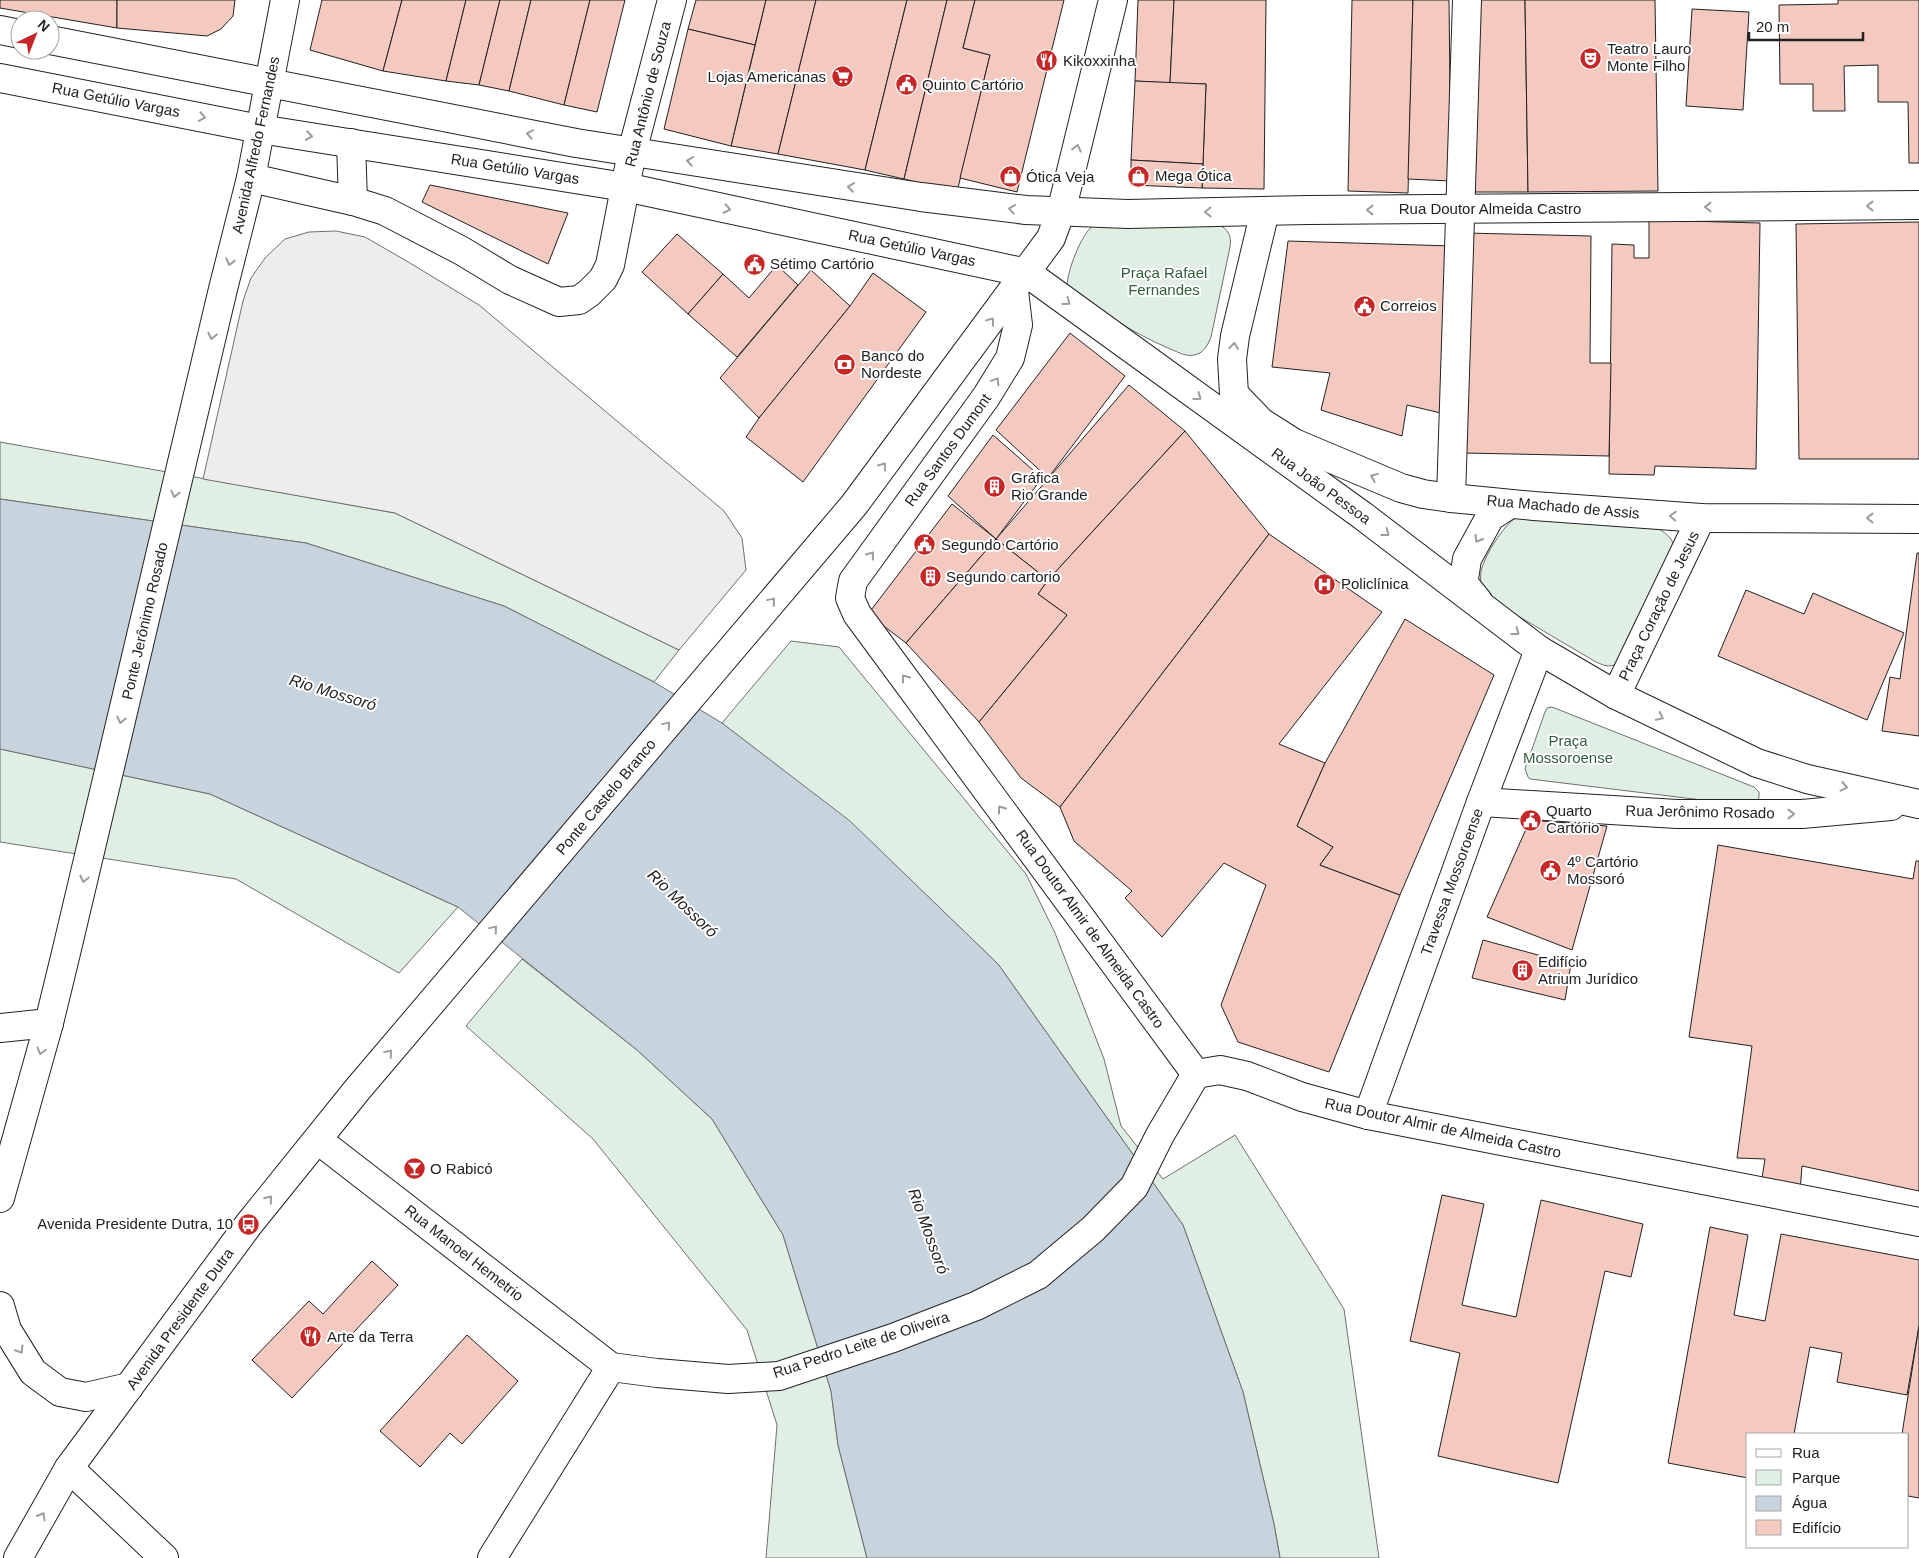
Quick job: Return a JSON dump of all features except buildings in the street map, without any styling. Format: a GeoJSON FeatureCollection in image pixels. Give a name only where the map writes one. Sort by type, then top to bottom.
{"type":"FeatureCollection","features":[{"type":"Feature","properties":{"kind":"street","name":"Avenida Alfredo Fernandes"},"geometry":{"type":"LineString","coordinates":[[223,288],[252,178],[285,0]]}},
{"type":"Feature","properties":{"kind":"street","name":"Rua Antônio de Souza"},"geometry":{"type":"LineString","coordinates":[[252,178],[353,201],[385,212],[424,230],[518,284],[559,302],[579,300],[604,279],[610,265],[632,152],[672,0]]}},
{"type":"Feature","properties":{"kind":"street"},"geometry":{"type":"LineString","coordinates":[[1021,282],[1052,238],[1060,213],[1113,0]]}},
{"type":"Feature","properties":{"kind":"street"},"geometry":{"type":"LineString","coordinates":[[1451,498],[1467,0]]}},
{"type":"Feature","properties":{"kind":"street"},"geometry":{"type":"LineString","coordinates":[[60,42],[270,84],[632,152],[921,198],[1060,213]]}},
{"type":"Feature","properties":{"kind":"street","name":"Rua Getúlio Vargas"},"geometry":{"type":"LineString","coordinates":[[0,78],[260,129],[625,187],[1021,282]]}},
{"type":"Feature","properties":{"kind":"street"},"geometry":{"type":"LineString","coordinates":[[351,143],[353,201]]}},
{"type":"Feature","properties":{"kind":"street","name":"Rua Doutor Almeida Castro"},"geometry":{"type":"LineString","coordinates":[[1060,213],[1128,214],[1919,205]]}},
{"type":"Feature","properties":{"kind":"street","name":"Rua Machado de Assis"},"geometry":{"type":"LineString","coordinates":[[1265,211],[1235,336],[1232,359],[1234,394],[1261,422],[1294,443],[1401,488],[1423,494],[1451,498],[1701,518],[1919,519]]}},
{"type":"Feature","properties":{"kind":"street","name":"Ponte Castelo Branco"},"geometry":{"type":"LineString","coordinates":[[358,1090],[854,505],[1021,282]]}},
{"type":"Feature","properties":{"kind":"street","name":"Rua Santos Dumont"},"geometry":{"type":"LineString","coordinates":[[850,598],[852,581],[986,397],[1010,358],[1018,325],[1021,282]]}},
{"type":"Feature","properties":{"kind":"street","name":"Rua João Pessoa"},"geometry":{"type":"LineString","coordinates":[[1021,282],[1355,510],[1539,650],[1616,695]]}},
{"type":"Feature","properties":{"kind":"street","name":"Ponte Jerônimo Rosado"},"geometry":{"type":"LineString","coordinates":[[49,1023],[223,288]]}},
{"type":"Feature","properties":{"kind":"street"},"geometry":{"type":"LineString","coordinates":[[1482,607],[1465,585],[1467,559],[1490,517],[1510,504]]}},
{"type":"Feature","properties":{"kind":"street","name":"Praça Coração de Jesus"},"geometry":{"type":"LineString","coordinates":[[1616,695],[1701,518]]}},
{"type":"Feature","properties":{"kind":"street","name":"Rua Doutor Almir de Almeida Castro"},"geometry":{"type":"LineString","coordinates":[[850,598],[857,614],[1196,1074],[1220,1070],[1247,1076],[1302,1098],[1368,1115],[1919,1222]]}},
{"type":"Feature","properties":{"kind":"street","name":"Travessa Mossoroense"},"geometry":{"type":"LineString","coordinates":[[1368,1115],[1481,802],[1539,650]]}},
{"type":"Feature","properties":{"kind":"street","name":"Rua Jerônimo Rosado"},"geometry":{"type":"LineString","coordinates":[[1616,695],[1757,763],[1807,779],[1919,804]]}},
{"type":"Feature","properties":{"kind":"street","name":"Rua Jerônimo Rosado"},"geometry":{"type":"LineString","coordinates":[[1481,802],[1677,814],[1802,814],[1919,804]]}},
{"type":"Feature","properties":{"kind":"street"},"geometry":{"type":"LineString","coordinates":[[0,1028],[49,1023],[0,1198]]}},
{"type":"Feature","properties":{"kind":"street","name":"Rua Pedro Leite de Oliveira"},"geometry":{"type":"LineString","coordinates":[[611,1367],[657,1374],[728,1379],[779,1376],[893,1338],[976,1306],[1038,1275],[1093,1228],[1134,1187],[1160,1135],[1196,1074]]}},
{"type":"Feature","properties":{"kind":"street","name":"Avenida Presidente Dutra"},"geometry":{"type":"LineString","coordinates":[[18,1558],[69,1468],[250,1224],[358,1090]]}},
{"type":"Feature","properties":{"kind":"street","name":"Rua Manoel Hemetrio"},"geometry":{"type":"LineString","coordinates":[[318,1140],[611,1367]]}},
{"type":"Feature","properties":{"kind":"street"},"geometry":{"type":"LineString","coordinates":[[0,1306],[7,1330],[33,1372],[60,1392],[86,1397],[129,1387]]}},
{"type":"Feature","properties":{"kind":"street"},"geometry":{"type":"LineString","coordinates":[[492,1558],[611,1367]]}},
{"type":"Feature","properties":{"kind":"street"},"geometry":{"type":"LineString","coordinates":[[69,1468],[164,1558]]}},
{"type":"Feature","properties":{"kind":"green space","name":"Praça Rafael Fernandes"},"geometry":{"type":"Polygon","coordinates":[[[1218,224],[1228,233],[1230,247],[1211,337],[1205,349],[1200,353],[1187,355],[1154,342],[1103,312],[1067,286],[1075,254],[1088,230],[1093,226],[1218,224]]]}},
{"type":"Feature","properties":{"kind":"green space"},"geometry":{"type":"Polygon","coordinates":[[[0,442],[395,513],[679,650],[654,682],[504,606],[306,543],[0,499],[0,442]]]}},
{"type":"Feature","properties":{"kind":"green space"},"geometry":{"type":"Polygon","coordinates":[[[1516,518],[1659,529],[1671,539],[1674,547],[1616,664],[1608,666],[1596,662],[1501,606],[1481,588],[1481,572],[1486,558],[1500,534],[1516,518]]]}},
{"type":"Feature","properties":{"kind":"green space"},"geometry":{"type":"Polygon","coordinates":[[[791,641],[839,647],[1026,874],[1055,933],[1104,1059],[1121,1126],[1163,1179],[1235,1135],[1344,1309],[1379,1558],[1280,1558],[1274,1524],[1243,1392],[1183,1225],[998,964],[856,828],[722,723],[791,641]]]}},
{"type":"Feature","properties":{"kind":"green space","name":"Praça Mossoroense"},"geometry":{"type":"Polygon","coordinates":[[[1552,707],[1754,787],[1759,792],[1759,798],[1751,806],[1530,779],[1525,769],[1545,712],[1547,708],[1552,707]]]}},
{"type":"Feature","properties":{"kind":"green space"},"geometry":{"type":"Polygon","coordinates":[[[0,749],[210,794],[458,907],[399,973],[236,879],[0,842],[0,749]]]}},
{"type":"Feature","properties":{"kind":"green space"},"geometry":{"type":"Polygon","coordinates":[[[522,959],[637,1050],[712,1119],[783,1235],[831,1391],[838,1445],[867,1558],[766,1558],[777,1425],[747,1330],[593,1139],[466,1026],[522,959]]]}},
{"type":"Feature","properties":{"kind":"shaded area"},"geometry":{"type":"Polygon","coordinates":[[[336,231],[365,237],[479,305],[724,511],[742,538],[746,570],[679,650],[395,513],[203,479],[243,301],[251,278],[265,258],[285,239],[309,232],[336,231]]]}},
{"type":"Feature","properties":{"kind":"water","name":"Rio Mossoró"},"geometry":{"type":"Polygon","coordinates":[[[0,499],[306,543],[504,606],[654,682],[722,723],[850,821],[998,964],[1183,1225],[1243,1392],[1274,1524],[1280,1558],[867,1558],[838,1445],[831,1391],[783,1235],[712,1119],[637,1050],[458,907],[210,794],[0,749],[0,499]]]}},
{"type":"Feature","properties":{"kind":"place","name":"Teatro Lauro Monte Filho"},"geometry":{"type":"Point","coordinates":[1591,58]}},
{"type":"Feature","properties":{"kind":"place","name":"Kikoxxinha"},"geometry":{"type":"Point","coordinates":[1047,61]}},
{"type":"Feature","properties":{"kind":"place","name":"Lojas Americanas"},"geometry":{"type":"Point","coordinates":[842,77]}},
{"type":"Feature","properties":{"kind":"place","name":"Quinto Cartório"},"geometry":{"type":"Point","coordinates":[906,85]}},
{"type":"Feature","properties":{"kind":"place","name":"Mega Ótica"},"geometry":{"type":"Point","coordinates":[1139,176]}},
{"type":"Feature","properties":{"kind":"place","name":"Ótica Veja"},"geometry":{"type":"Point","coordinates":[1010,177]}},
{"type":"Feature","properties":{"kind":"place","name":"Sétimo Cartório"},"geometry":{"type":"Point","coordinates":[754,264]}},
{"type":"Feature","properties":{"kind":"place","name":"Correios"},"geometry":{"type":"Point","coordinates":[1364,306]}},
{"type":"Feature","properties":{"kind":"place","name":"Banco do Nordeste"},"geometry":{"type":"Point","coordinates":[845,365]}},
{"type":"Feature","properties":{"kind":"place","name":"Gráfica Rio Grande"},"geometry":{"type":"Point","coordinates":[995,487]}},
{"type":"Feature","properties":{"kind":"place","name":"Segundo Cartório"},"geometry":{"type":"Point","coordinates":[925,545]}},
{"type":"Feature","properties":{"kind":"place","name":"Segundo cartorio"},"geometry":{"type":"Point","coordinates":[930,577]}},
{"type":"Feature","properties":{"kind":"place","name":"Policlínica"},"geometry":{"type":"Point","coordinates":[1325,584]}},
{"type":"Feature","properties":{"kind":"place","name":"Quarto Cartório"},"geometry":{"type":"Point","coordinates":[1530,820]}},
{"type":"Feature","properties":{"kind":"place","name":"4º Cartório Mossoró"},"geometry":{"type":"Point","coordinates":[1551,871]}},
{"type":"Feature","properties":{"kind":"place","name":"Edifício Atrium Jurídico"},"geometry":{"type":"Point","coordinates":[1522,971]}},
{"type":"Feature","properties":{"kind":"place","name":"O Rabicó"},"geometry":{"type":"Point","coordinates":[414,1169]}},
{"type":"Feature","properties":{"kind":"place","name":"Avenida Presidente Dutra, 10"},"geometry":{"type":"Point","coordinates":[249,1224]}},
{"type":"Feature","properties":{"kind":"place","name":"Arte da Terra"},"geometry":{"type":"Point","coordinates":[311,1337]}}]}
